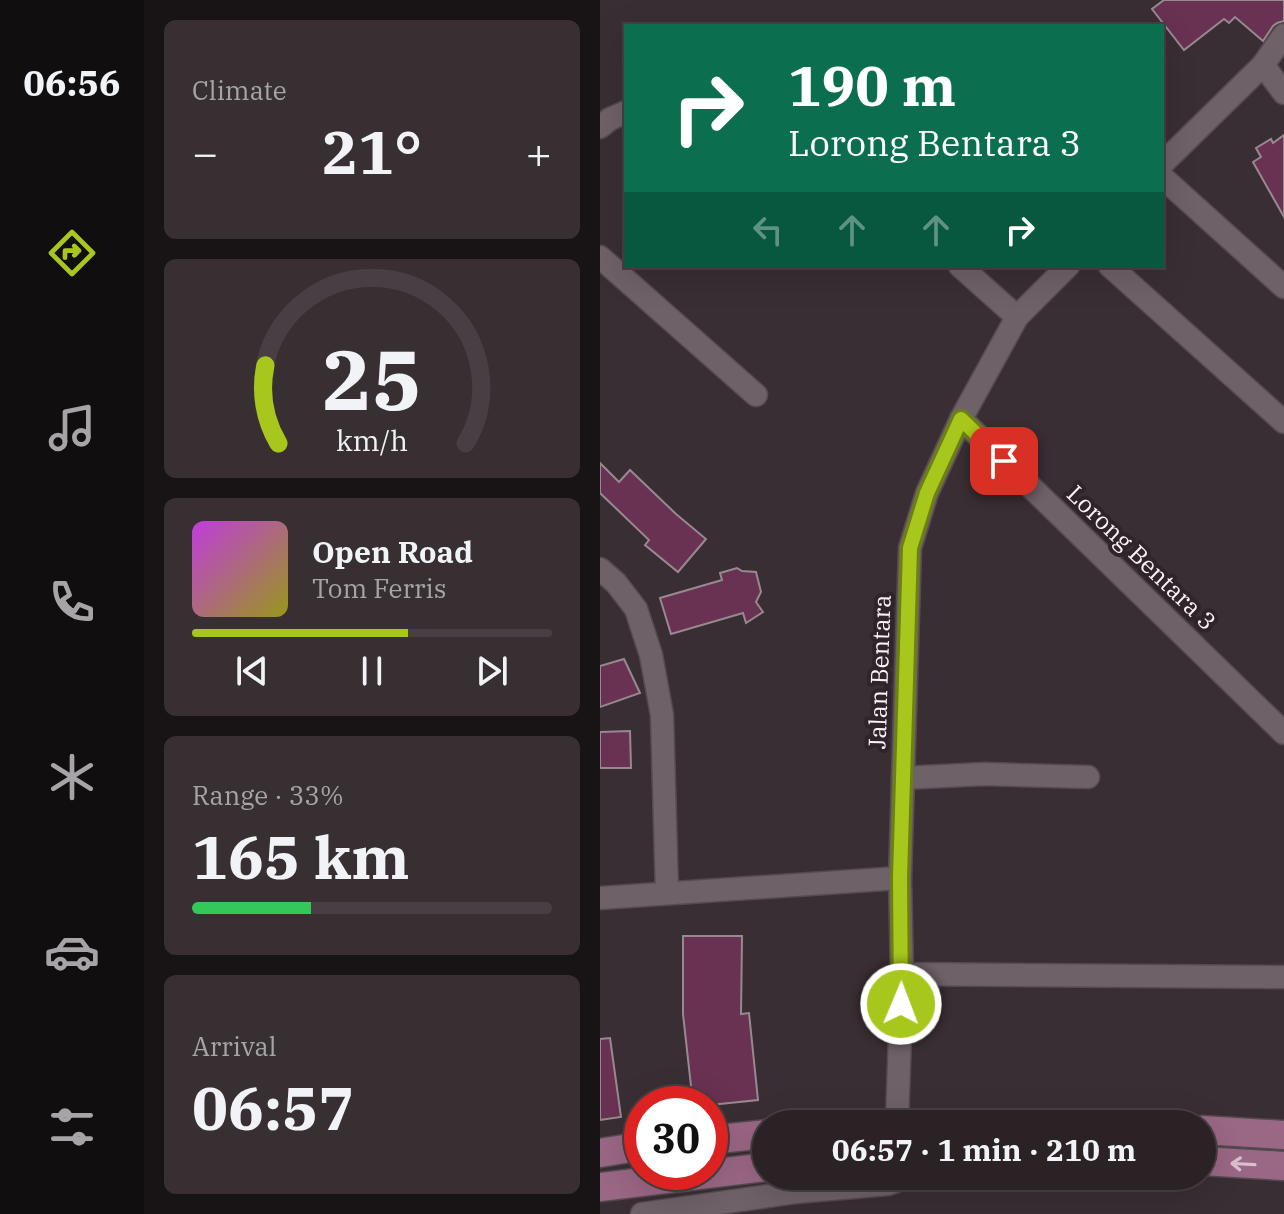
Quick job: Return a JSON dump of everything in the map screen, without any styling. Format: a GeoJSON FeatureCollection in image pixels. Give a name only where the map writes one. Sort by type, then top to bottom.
{"type":"FeatureCollection","features":[{"type":"Feature","properties":{"kind":"main road"},"geometry":{"type":"LineString","coordinates":[[1216,1131],[1284,1135]]}},
{"type":"Feature","properties":{"kind":"main road"},"geometry":{"type":"LineString","coordinates":[[728,1138],[752,1136]]}},
{"type":"Feature","properties":{"kind":"main road"},"geometry":{"type":"LineString","coordinates":[[600,1153],[624,1149]]}},
{"type":"Feature","properties":{"kind":"main road"},"geometry":{"type":"LineString","coordinates":[[1216,1162],[1284,1166]]}},
{"type":"Feature","properties":{"kind":"main road"},"geometry":{"type":"LineString","coordinates":[[600,1187],[752,1169]]}},
{"type":"Feature","properties":{"kind":"street"},"geometry":{"type":"LineString","coordinates":[[1164,162],[1263,65],[1284,35]]}},
{"type":"Feature","properties":{"kind":"street"},"geometry":{"type":"LineString","coordinates":[[1263,65],[1284,93]]}},
{"type":"Feature","properties":{"kind":"street"},"geometry":{"type":"LineString","coordinates":[[600,127],[624,113]]}},
{"type":"Feature","properties":{"kind":"street"},"geometry":{"type":"LineString","coordinates":[[1164,179],[1284,287]]}},
{"type":"Feature","properties":{"kind":"street"},"geometry":{"type":"LineString","coordinates":[[600,257],[756,395]]}},
{"type":"Feature","properties":{"kind":"street"},"geometry":{"type":"LineString","coordinates":[[962,268],[1017,317]]}},
{"type":"Feature","properties":{"kind":"street","name":"Jalan Bentara"},"geometry":{"type":"LineString","coordinates":[[897,1110],[902,974],[900,878],[910,548],[927,493],[961,419],[1017,317],[1066,268]]}},
{"type":"Feature","properties":{"kind":"street"},"geometry":{"type":"LineString","coordinates":[[1112,268],[1284,422]]}},
{"type":"Feature","properties":{"kind":"street","name":"Lorong Bentara 3"},"geometry":{"type":"LineString","coordinates":[[961,419],[1284,733]]}},
{"type":"Feature","properties":{"kind":"street"},"geometry":{"type":"LineString","coordinates":[[600,569],[616,583],[636,609],[651,655],[662,715],[667,893]]}},
{"type":"Feature","properties":{"kind":"street"},"geometry":{"type":"LineString","coordinates":[[903,778],[984,774],[1088,777]]}},
{"type":"Feature","properties":{"kind":"street"},"geometry":{"type":"LineString","coordinates":[[600,898],[900,878]]}},
{"type":"Feature","properties":{"kind":"street"},"geometry":{"type":"LineString","coordinates":[[902,974],[1284,977]]}},
{"type":"Feature","properties":{"kind":"street"},"geometry":{"type":"LineString","coordinates":[[642,1214],[819,1190]]}},
{"type":"Feature","properties":{"kind":"building"},"geometry":{"type":"Polygon","coordinates":[[[1164,0],[1284,0],[1284,21],[1273,26],[1263,41],[1235,17],[1229,23],[1224,19],[1184,50],[1152,9],[1164,0]]]}},
{"type":"Feature","properties":{"kind":"building"},"geometry":{"type":"Polygon","coordinates":[[[1284,135],[1284,217],[1253,162],[1261,157],[1256,148],[1271,139],[1273,143],[1284,135]]]}},
{"type":"Feature","properties":{"kind":"building"},"geometry":{"type":"Polygon","coordinates":[[[600,463],[619,482],[630,470],[706,539],[678,572],[645,545],[649,540],[600,493],[600,463]]]}},
{"type":"Feature","properties":{"kind":"building"},"geometry":{"type":"Polygon","coordinates":[[[737,568],[756,572],[761,592],[756,602],[763,612],[746,623],[743,613],[671,634],[660,598],[722,580],[720,573],[737,568]]]}},
{"type":"Feature","properties":{"kind":"building"},"geometry":{"type":"Polygon","coordinates":[[[624,659],[640,693],[600,707],[600,666],[624,659]]]}},
{"type":"Feature","properties":{"kind":"building"},"geometry":{"type":"Polygon","coordinates":[[[630,731],[631,768],[600,768],[600,732],[630,731]]]}},
{"type":"Feature","properties":{"kind":"building"},"geometry":{"type":"Polygon","coordinates":[[[683,936],[742,936],[741,1014],[749,1013],[758,1100],[728,1103],[728,1086],[691,1086],[683,1014],[683,936]]]}},
{"type":"Feature","properties":{"kind":"building"},"geometry":{"type":"Polygon","coordinates":[[[610,1038],[621,1117],[600,1120],[600,1039],[610,1038]]]}},
{"type":"Feature","properties":{"kind":"route"},"geometry":{"type":"LineString","coordinates":[[901,1004],[900,878],[910,548],[927,493],[961,419],[1004,461]]}}]}
